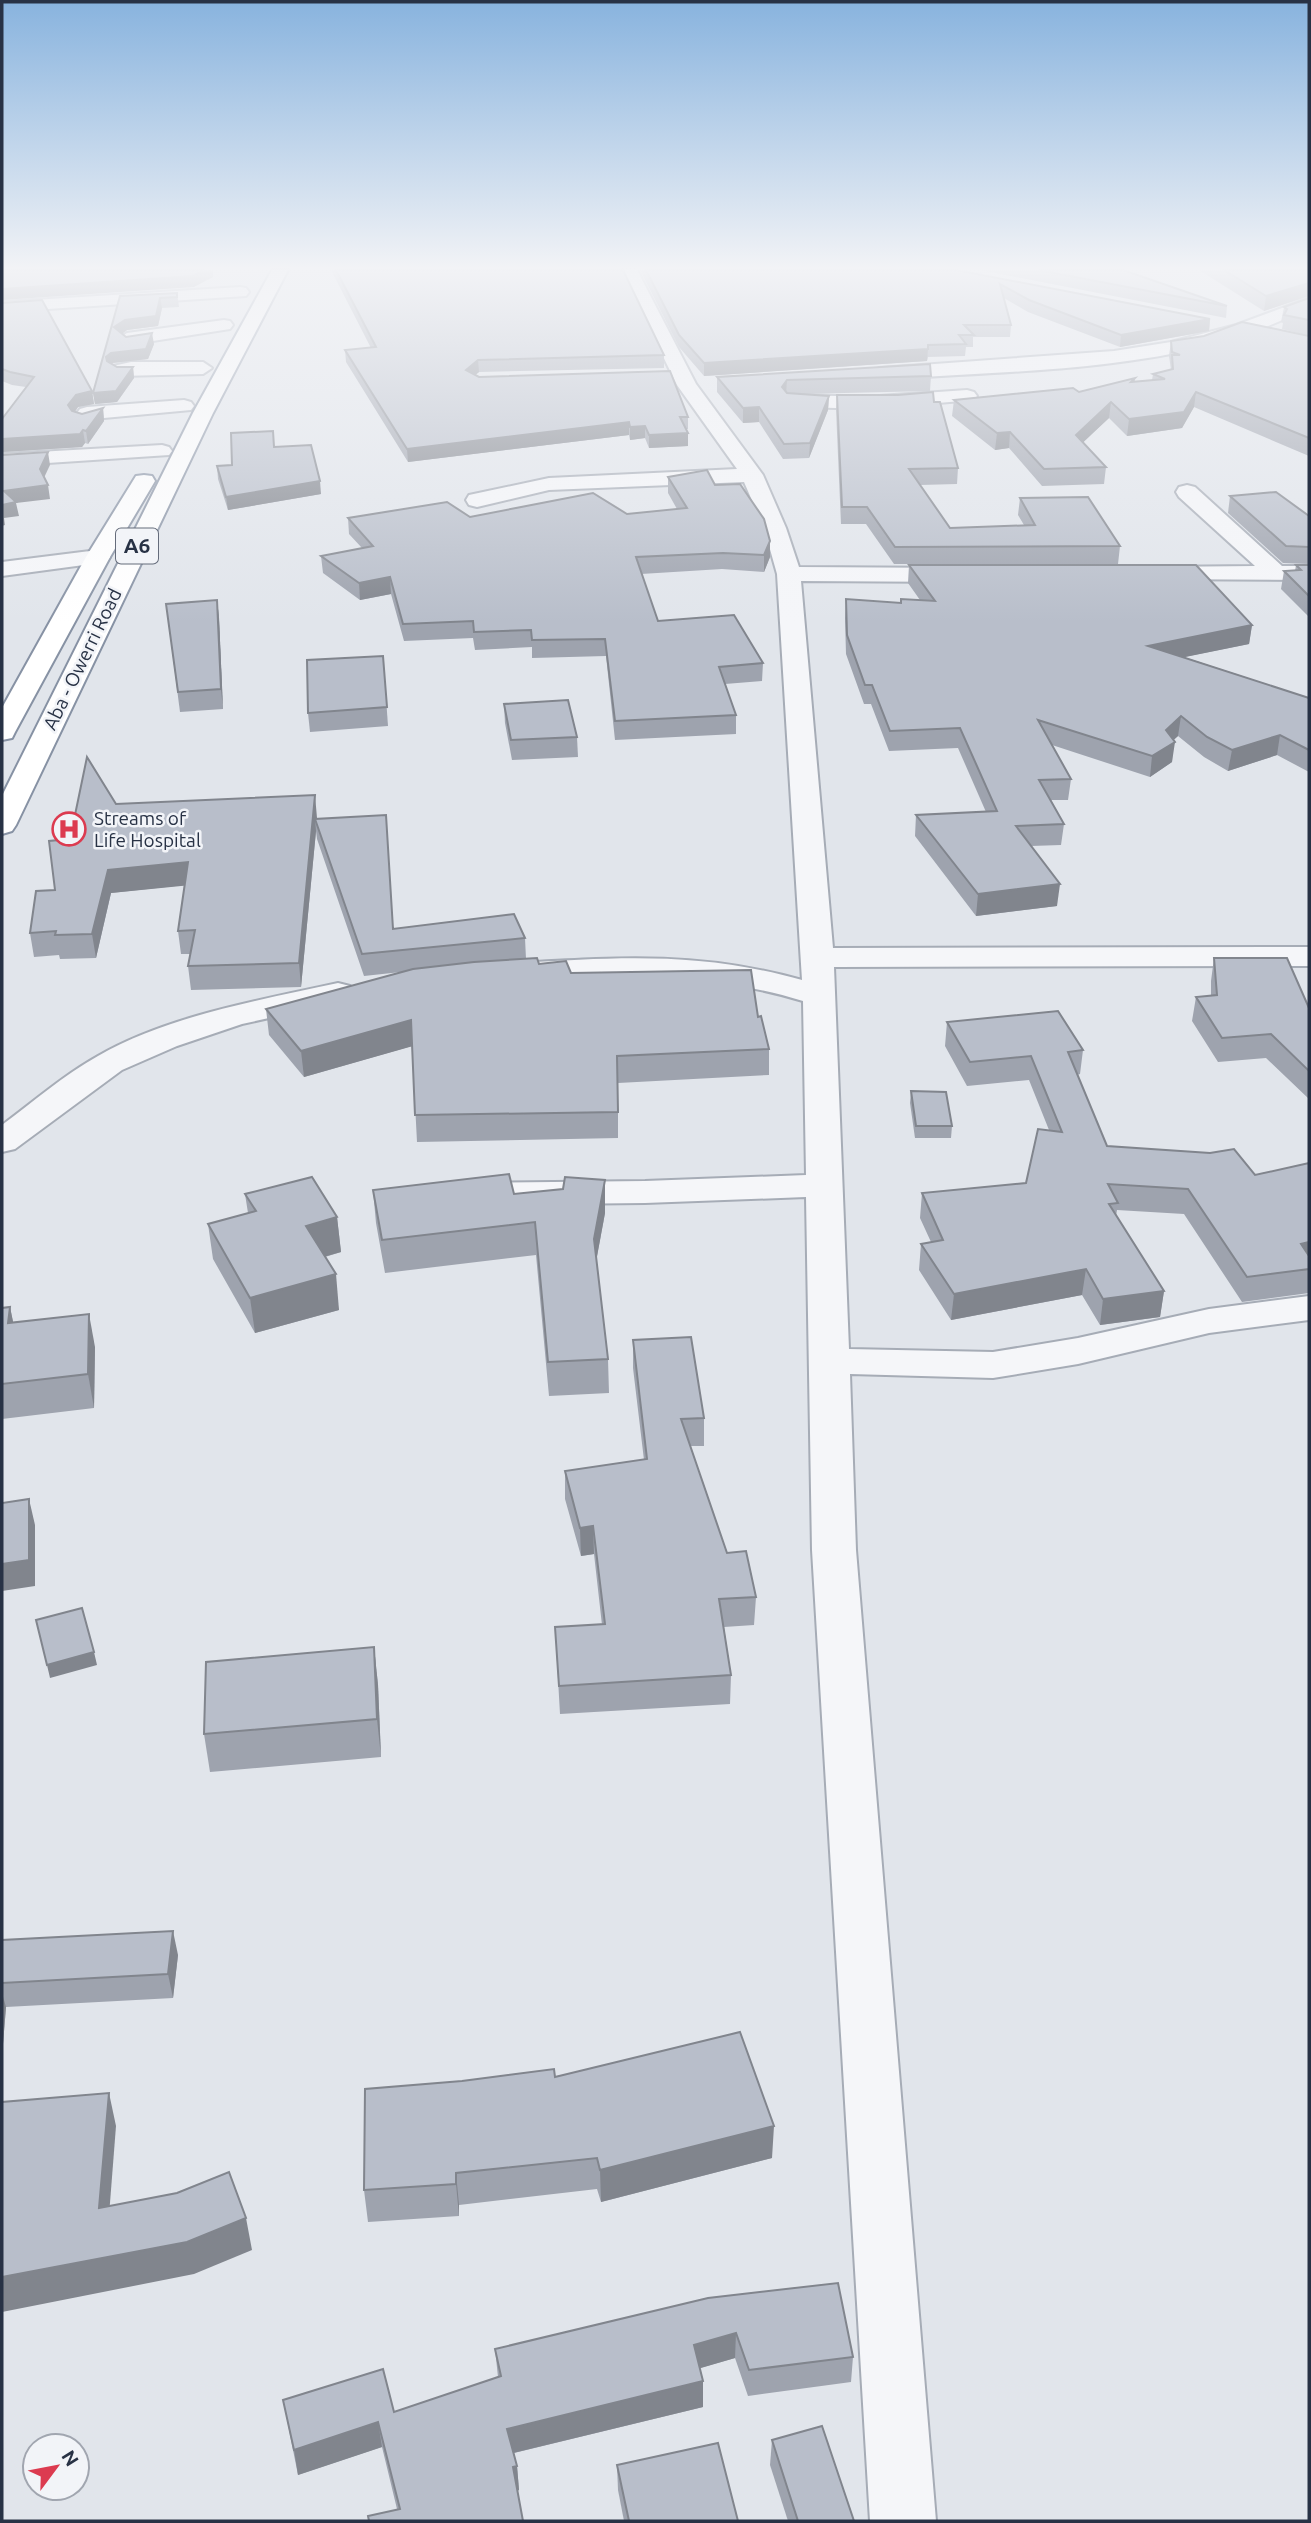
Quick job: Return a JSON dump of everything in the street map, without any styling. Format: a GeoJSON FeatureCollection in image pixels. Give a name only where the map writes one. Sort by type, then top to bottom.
{"type":"FeatureCollection","features":[{"type":"Feature","properties":{"kind":"highway","name":"Aba - Owerri Road"},"geometry":{"type":"LineString","coordinates":[[2,732],[98,557],[165,446],[193,388]]}},
{"type":"Feature","properties":{"kind":"highway","name":"Aba - Owerri Road"},"geometry":{"type":"LineString","coordinates":[[2,825],[217,388]]}},
{"type":"Feature","properties":{"kind":"street"},"geometry":{"type":"LineString","coordinates":[[145,394],[149,388]]}},
{"type":"Feature","properties":{"kind":"street"},"geometry":{"type":"LineString","coordinates":[[694,388],[752,475],[775,528],[789,574],[818,977],[834,1550],[903,2521]]}},
{"type":"Feature","properties":{"kind":"street"},"geometry":{"type":"LineString","coordinates":[[109,392],[145,394],[186,401]]}},
{"type":"Feature","properties":{"kind":"street"},"geometry":{"type":"LineString","coordinates":[[750,399],[865,403],[967,396]]}},
{"type":"Feature","properties":{"kind":"street"},"geometry":{"type":"LineString","coordinates":[[165,446],[71,432],[86,413],[186,401]]}},
{"type":"Feature","properties":{"kind":"street"},"geometry":{"type":"LineString","coordinates":[[2,460],[165,446]]}},
{"type":"Feature","properties":{"kind":"street"},"geometry":{"type":"LineString","coordinates":[[477,500],[549,484],[752,475]]}},
{"type":"Feature","properties":{"kind":"street"},"geometry":{"type":"LineString","coordinates":[[1187,492],[1276,573]]}},
{"type":"Feature","properties":{"kind":"street"},"geometry":{"type":"LineString","coordinates":[[2,569],[98,557]]}},
{"type":"Feature","properties":{"kind":"street"},"geometry":{"type":"LineString","coordinates":[[1128,574],[1309,573]]}},
{"type":"Feature","properties":{"kind":"street"},"geometry":{"type":"LineString","coordinates":[[789,574],[979,575]]}},
{"type":"Feature","properties":{"kind":"street"},"geometry":{"type":"LineString","coordinates":[[488,974],[576,969],[683,968],[765,979],[1309,956]]}},
{"type":"Feature","properties":{"kind":"street"},"geometry":{"type":"LineString","coordinates":[[2,1141],[110,1063],[165,1039],[233,1016],[372,987]]}},
{"type":"Feature","properties":{"kind":"street"},"geometry":{"type":"LineString","coordinates":[[429,1194],[645,1192],[823,1185]]}},
{"type":"Feature","properties":{"kind":"street"},"geometry":{"type":"LineString","coordinates":[[828,1361],[993,1365],[1078,1351],[1209,1321],[1309,1308]]}},
{"type":"Feature","properties":{"kind":"building"},"geometry":{"type":"Polygon","coordinates":[[[26,388],[90,388],[92,391],[76,395],[68,405],[72,411],[82,414],[103,408],[86,431],[83,430],[80,434],[2,439],[2,419],[26,388]]]}},
{"type":"Feature","properties":{"kind":"building"},"geometry":{"type":"Polygon","coordinates":[[[94,388],[118,388],[116,391],[93,393],[94,388]]]}},
{"type":"Feature","properties":{"kind":"building"},"geometry":{"type":"Polygon","coordinates":[[[369,388],[677,388],[688,417],[680,417],[688,433],[649,435],[645,426],[630,427],[629,422],[407,449],[369,388]]]}},
{"type":"Feature","properties":{"kind":"building"},"geometry":{"type":"Polygon","coordinates":[[[726,388],[783,388],[787,393],[829,396],[810,443],[784,444],[759,407],[743,408],[726,388]]]}},
{"type":"Feature","properties":{"kind":"building"},"geometry":{"type":"Polygon","coordinates":[[[1073,388],[1079,392],[1096,388],[1309,388],[1309,438],[1196,392],[1184,412],[1129,419],[1111,402],[1076,435],[1106,467],[1044,469],[1010,432],[997,433],[954,400],[1073,388]]]}},
{"type":"Feature","properties":{"kind":"building"},"geometry":{"type":"Polygon","coordinates":[[[933,392],[934,402],[940,402],[958,468],[909,469],[950,528],[1035,525],[1020,498],[1088,497],[1120,546],[895,547],[867,507],[842,507],[837,395],[933,392]]]}},
{"type":"Feature","properties":{"kind":"building"},"geometry":{"type":"Polygon","coordinates":[[[273,431],[274,447],[311,445],[320,481],[226,497],[217,466],[232,465],[231,433],[273,431]]]}},
{"type":"Feature","properties":{"kind":"building"},"geometry":{"type":"Polygon","coordinates":[[[48,452],[40,469],[48,485],[4,491],[16,502],[2,505],[2,455],[48,452]]]}},
{"type":"Feature","properties":{"kind":"building"},"geometry":{"type":"Polygon","coordinates":[[[707,470],[715,485],[740,484],[764,519],[770,541],[764,555],[723,553],[636,557],[658,621],[734,615],[763,663],[719,667],[736,715],[615,721],[605,639],[532,640],[531,630],[474,632],[473,621],[403,624],[390,577],[359,583],[321,556],[373,546],[348,518],[447,502],[470,517],[593,493],[627,514],[687,508],[668,477],[707,470]]]}},
{"type":"Feature","properties":{"kind":"building"},"geometry":{"type":"Polygon","coordinates":[[[1276,492],[1309,516],[1309,547],[1286,546],[1230,496],[1276,492]]]}},
{"type":"Feature","properties":{"kind":"building"},"geometry":{"type":"Polygon","coordinates":[[[909,565],[1196,565],[1252,625],[1148,646],[1309,698],[1309,750],[1280,735],[1232,750],[1207,737],[1181,716],[1166,730],[1175,742],[1152,756],[1038,720],[1071,779],[1039,780],[1064,824],[1016,826],[1060,884],[978,894],[916,815],[997,811],[960,728],[890,731],[872,685],[865,685],[847,635],[846,599],[901,603],[901,599],[935,601],[909,565]]]}},
{"type":"Feature","properties":{"kind":"building"},"geometry":{"type":"Polygon","coordinates":[[[1296,565],[1309,565],[1309,596],[1284,571],[1301,570],[1296,565]]]}},
{"type":"Feature","properties":{"kind":"building"},"geometry":{"type":"Polygon","coordinates":[[[217,600],[221,689],[178,692],[166,604],[217,600]]]}},
{"type":"Feature","properties":{"kind":"building"},"geometry":{"type":"Polygon","coordinates":[[[383,656],[387,707],[308,713],[307,660],[383,656]]]}},
{"type":"Feature","properties":{"kind":"building"},"geometry":{"type":"Polygon","coordinates":[[[568,700],[577,737],[511,740],[504,704],[568,700]]]}},
{"type":"Feature","properties":{"kind":"building"},"geometry":{"type":"Polygon","coordinates":[[[87,757],[116,804],[315,795],[299,963],[188,966],[195,930],[178,931],[188,862],[108,870],[92,934],[55,935],[56,931],[30,933],[36,891],[55,890],[49,841],[70,839],[87,757]]]}},
{"type":"Feature","properties":{"kind":"building"},"geometry":{"type":"Polygon","coordinates":[[[386,815],[393,929],[514,914],[525,938],[362,954],[315,819],[386,815]]]}},
{"type":"Feature","properties":{"kind":"building"},"geometry":{"type":"Polygon","coordinates":[[[537,958],[539,964],[566,961],[571,973],[751,970],[758,1017],[761,1016],[769,1049],[617,1056],[618,1112],[415,1115],[411,1020],[301,1051],[266,1009],[413,969],[537,958]]]}},
{"type":"Feature","properties":{"kind":"building"},"geometry":{"type":"Polygon","coordinates":[[[1214,958],[1287,958],[1309,1008],[1309,1071],[1271,1034],[1222,1038],[1196,997],[1217,995],[1214,958]]]}},
{"type":"Feature","properties":{"kind":"building"},"geometry":{"type":"Polygon","coordinates":[[[1058,1011],[1083,1050],[1068,1052],[1107,1146],[1210,1153],[1234,1149],[1255,1175],[1309,1163],[1309,1242],[1301,1244],[1309,1256],[1309,1269],[1247,1277],[1188,1189],[1108,1184],[1118,1203],[1109,1204],[1164,1291],[1103,1299],[1086,1269],[954,1294],[921,1244],[943,1240],[922,1193],[1026,1183],[1038,1129],[1062,1132],[1031,1056],[970,1062],[947,1022],[1058,1011]]]}},
{"type":"Feature","properties":{"kind":"building"},"geometry":{"type":"Polygon","coordinates":[[[911,1091],[946,1092],[952,1126],[916,1126],[911,1091]]]}},
{"type":"Feature","properties":{"kind":"building"},"geometry":{"type":"Polygon","coordinates":[[[509,1174],[514,1194],[563,1189],[565,1177],[605,1180],[594,1239],[608,1359],[548,1362],[535,1222],[382,1240],[373,1190],[509,1174]]]}},
{"type":"Feature","properties":{"kind":"building"},"geometry":{"type":"Polygon","coordinates":[[[312,1177],[337,1217],[306,1226],[336,1274],[250,1298],[208,1224],[256,1211],[245,1194],[312,1177]]]}},
{"type":"Feature","properties":{"kind":"building"},"geometry":{"type":"Polygon","coordinates":[[[10,1307],[8,1323],[89,1314],[88,1374],[2,1384],[2,1308],[10,1307]]]}},
{"type":"Feature","properties":{"kind":"building"},"geometry":{"type":"Polygon","coordinates":[[[691,1337],[704,1418],[681,1419],[727,1553],[746,1551],[756,1597],[719,1599],[731,1675],[559,1686],[555,1627],[605,1624],[593,1526],[580,1528],[565,1471],[647,1459],[633,1340],[691,1337]]]}},
{"type":"Feature","properties":{"kind":"building"},"geometry":{"type":"Polygon","coordinates":[[[29,1499],[29,1560],[2,1564],[2,1503],[29,1499]]]}},
{"type":"Feature","properties":{"kind":"building"},"geometry":{"type":"Polygon","coordinates":[[[82,1608],[94,1652],[47,1665],[36,1620],[82,1608]]]}},
{"type":"Feature","properties":{"kind":"building"},"geometry":{"type":"Polygon","coordinates":[[[374,1647],[377,1719],[204,1734],[206,1662],[374,1647]]]}},
{"type":"Feature","properties":{"kind":"building"},"geometry":{"type":"Polygon","coordinates":[[[173,1931],[168,1974],[2,1983],[2,1940],[173,1931]]]}},
{"type":"Feature","properties":{"kind":"building"},"geometry":{"type":"Polygon","coordinates":[[[740,2032],[774,2126],[600,2170],[597,2158],[456,2173],[456,2184],[364,2190],[365,2089],[462,2081],[554,2069],[555,2077],[740,2032]]]}},
{"type":"Feature","properties":{"kind":"building"},"geometry":{"type":"Polygon","coordinates":[[[109,2093],[99,2208],[177,2193],[229,2172],[246,2218],[187,2242],[2,2277],[2,2102],[109,2093]]]}},
{"type":"Feature","properties":{"kind":"building"},"geometry":{"type":"Polygon","coordinates":[[[838,2283],[853,2357],[749,2370],[736,2333],[694,2345],[703,2381],[507,2429],[517,2466],[513,2467],[523,2521],[369,2521],[368,2516],[400,2509],[378,2422],[294,2450],[283,2400],[383,2369],[394,2412],[501,2376],[495,2349],[708,2298],[838,2283]]]}},
{"type":"Feature","properties":{"kind":"building"},"geometry":{"type":"Polygon","coordinates":[[[822,2426],[854,2521],[798,2521],[772,2440],[822,2426]]]}},
{"type":"Feature","properties":{"kind":"building"},"geometry":{"type":"Polygon","coordinates":[[[718,2443],[738,2521],[629,2521],[617,2465],[718,2443]]]}},
{"type":"Feature","properties":{"kind":"place","name":"Streams of Life Hospital"},"geometry":{"type":"Point","coordinates":[69,829]}}]}
